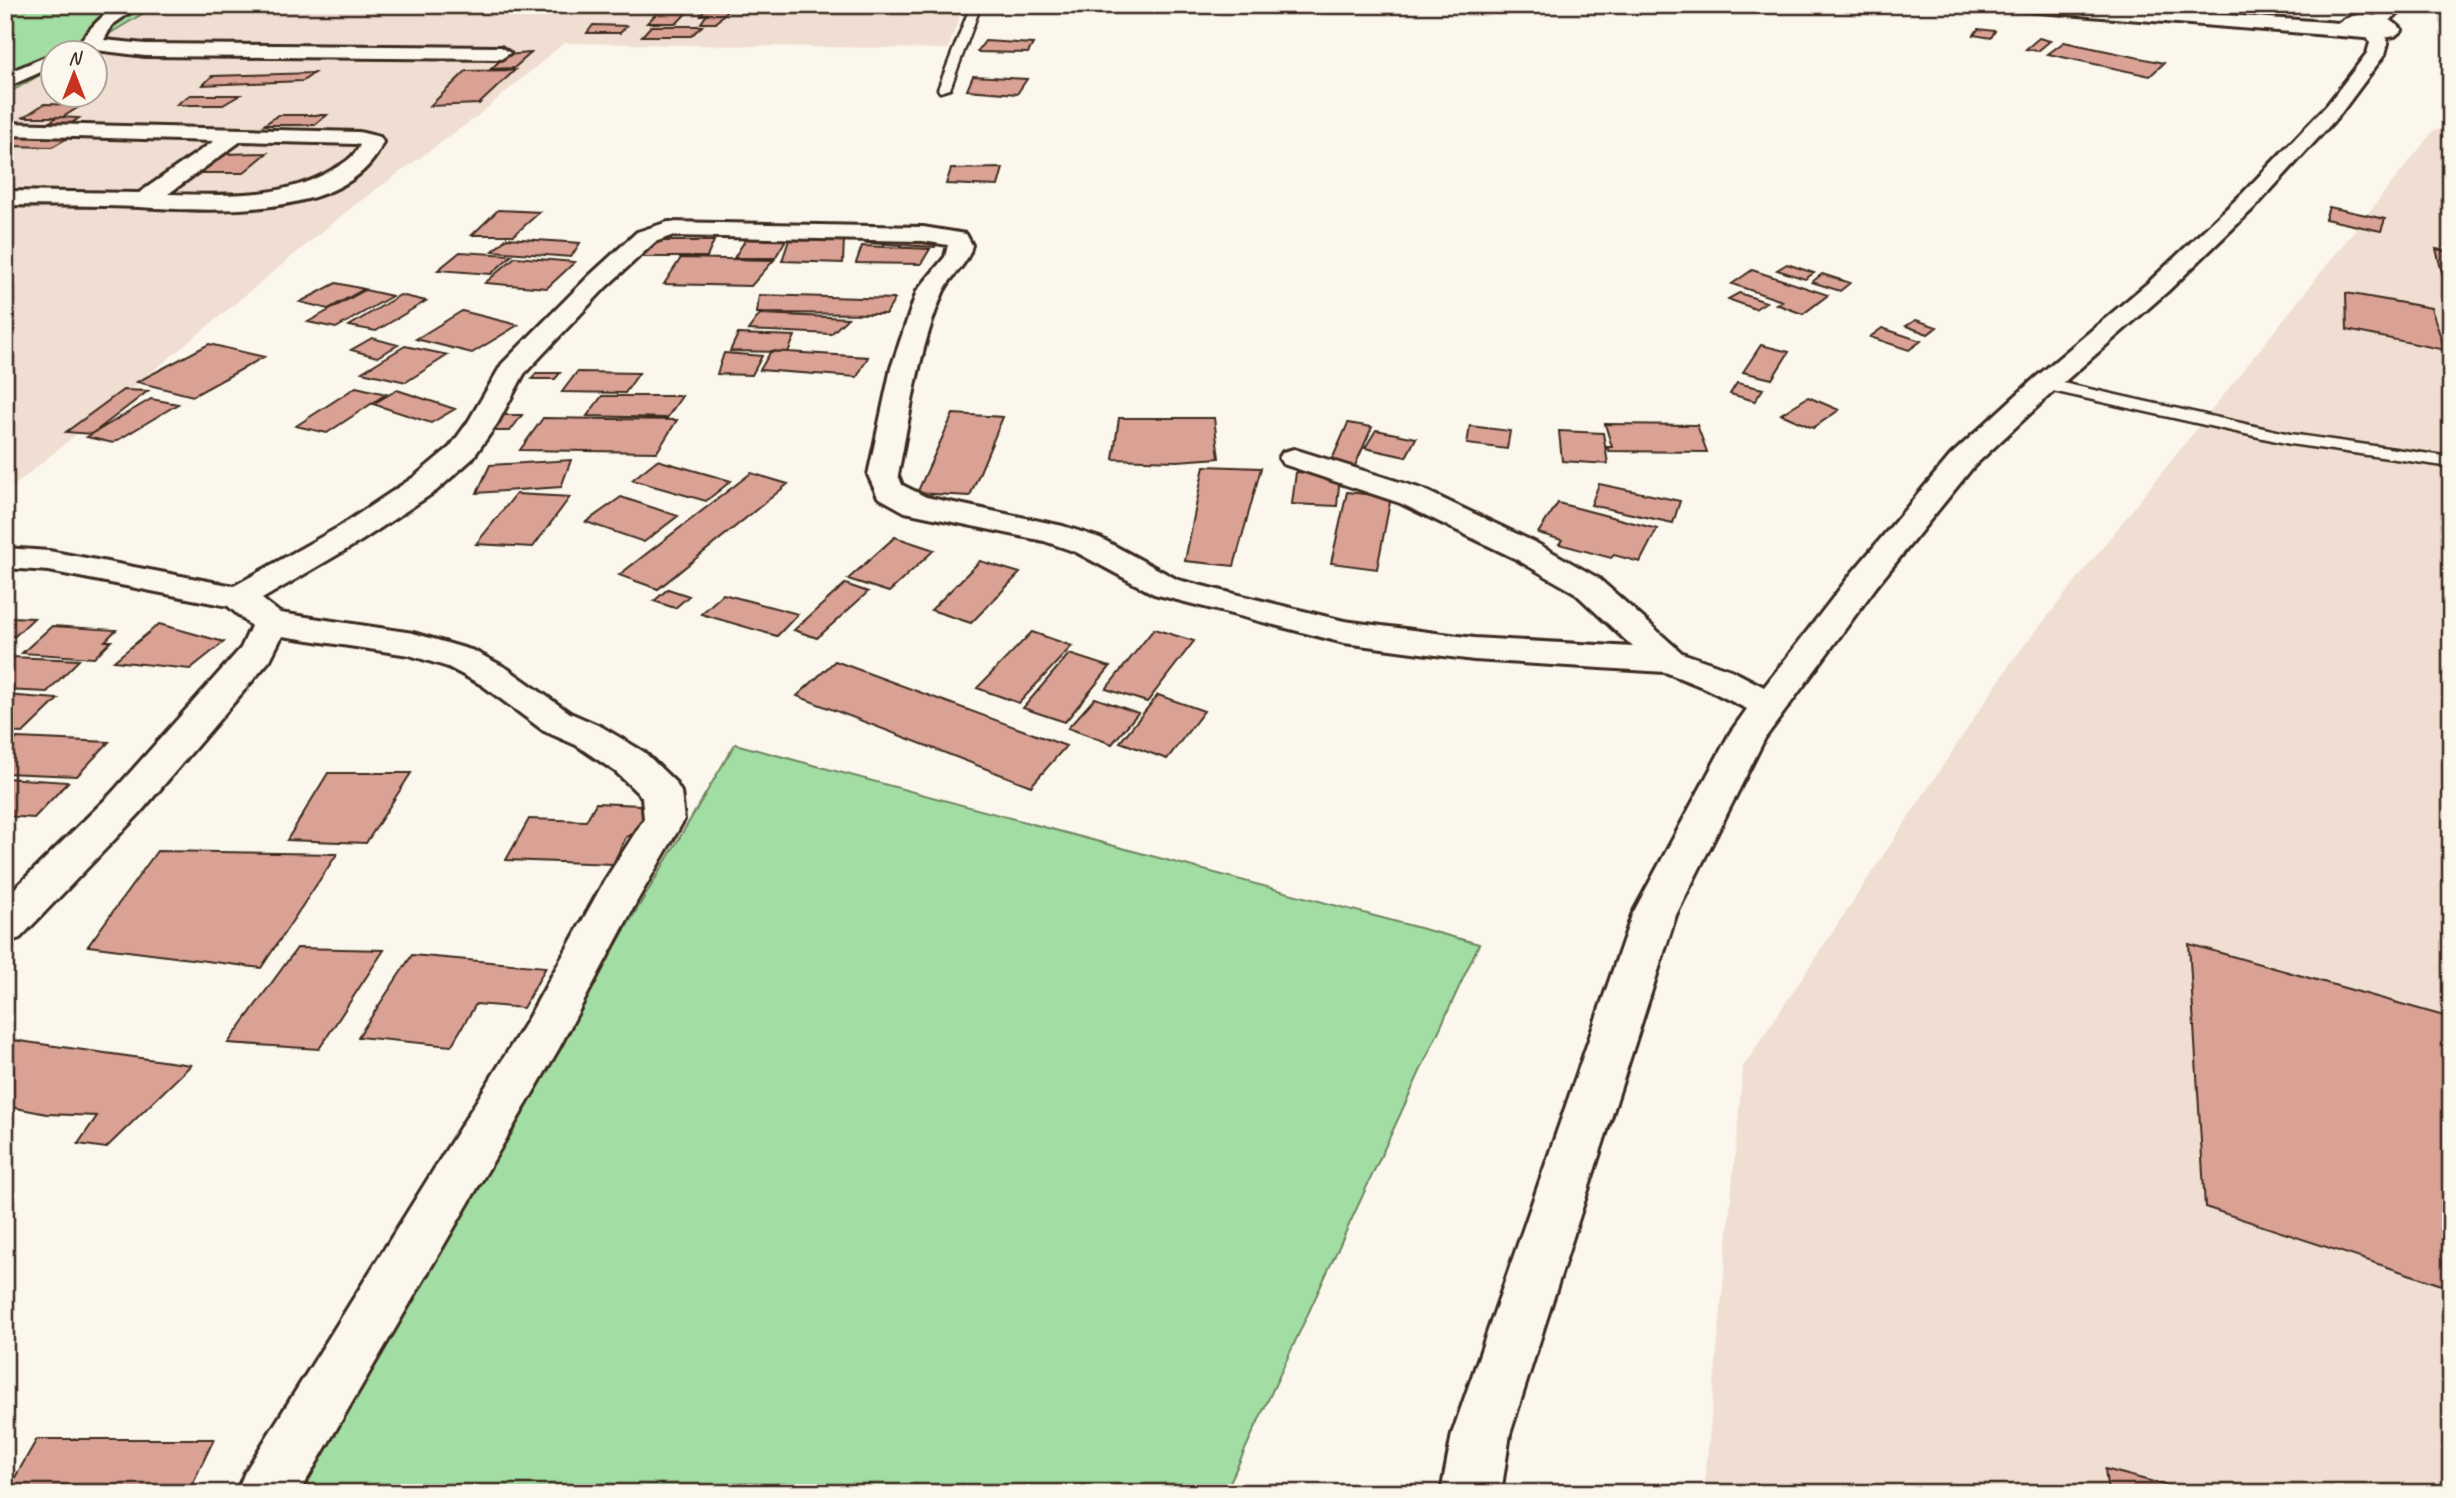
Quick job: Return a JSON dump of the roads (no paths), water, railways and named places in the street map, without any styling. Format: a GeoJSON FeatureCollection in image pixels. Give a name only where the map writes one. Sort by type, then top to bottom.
{"type":"FeatureCollection","features":[{"type":"Feature","properties":{"kind":"street"},"geometry":{"type":"LineString","coordinates":[[96,38],[104,22],[132,5]]}},
{"type":"Feature","properties":{"kind":"street"},"geometry":{"type":"LineString","coordinates":[[2015,5],[2365,27],[2399,5]]}},
{"type":"Feature","properties":{"kind":"street"},"geometry":{"type":"LineString","coordinates":[[1471,1493],[1481,1434],[1654,915],[1749,733],[1864,580],[1962,461],[2159,286],[2250,199],[2334,109],[2376,54],[2379,43],[2365,27],[2120,5]]}},
{"type":"Feature","properties":{"kind":"street"},"geometry":{"type":"LineString","coordinates":[[108,46],[145,50],[250,48],[307,52],[501,53]]}},
{"type":"Feature","properties":{"kind":"street"},"geometry":{"type":"LineString","coordinates":[[5,82],[38,67]]}},
{"type":"Feature","properties":{"kind":"street"},"geometry":{"type":"LineString","coordinates":[[5,129],[359,138],[372,142],[371,149],[360,163],[327,182],[279,199],[227,202],[5,198]]}},
{"type":"Feature","properties":{"kind":"street"},"geometry":{"type":"LineString","coordinates":[[143,201],[235,136]]}},
{"type":"Feature","properties":{"kind":"street"},"geometry":{"type":"LineString","coordinates":[[254,610],[350,534],[425,484],[461,453],[482,424],[512,370],[597,282],[646,237],[668,229],[923,234],[957,239],[961,245],[957,258],[930,290],[905,368],[883,475],[889,490],[916,505],[1052,533],[1088,544],[1166,587],[1344,632],[1474,649],[1669,661],[1718,680],[1770,705]]}},
{"type":"Feature","properties":{"kind":"street"},"geometry":{"type":"LineString","coordinates":[[1294,458],[1411,496],[1526,551],[1586,585],[1669,661]]}},
{"type":"Feature","properties":{"kind":"street"},"geometry":{"type":"LineString","coordinates":[[5,558],[49,561],[254,610],[413,644],[461,659],[495,677],[557,722],[589,736],[630,762],[661,792],[664,820],[620,892],[542,1036],[267,1493]]}},
{"type":"Feature","properties":{"kind":"street"},"geometry":{"type":"LineString","coordinates":[[5,926],[125,804],[257,652],[254,610]]}},
{"type":"Feature","properties":{"kind":"lane"},"geometry":{"type":"LineString","coordinates":[[944,89],[976,5]]}},
{"type":"Feature","properties":{"kind":"lane"},"geometry":{"type":"LineString","coordinates":[[2046,384],[2290,439],[2451,462]]}}]}
